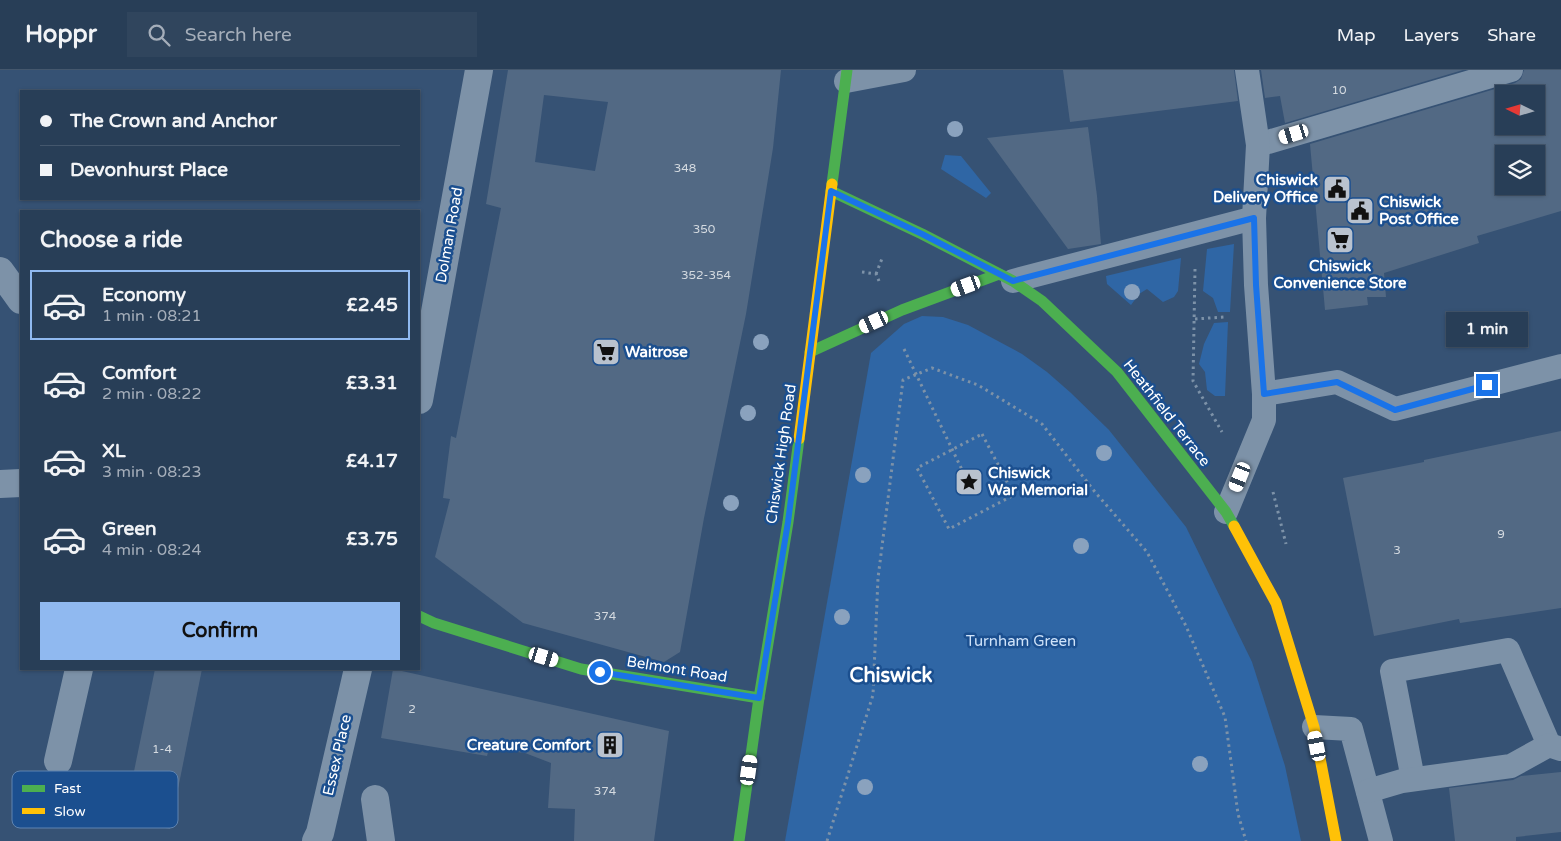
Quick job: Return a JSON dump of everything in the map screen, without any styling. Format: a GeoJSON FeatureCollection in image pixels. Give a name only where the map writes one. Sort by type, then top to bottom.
{"type":"FeatureCollection","features":[{"type":"Feature","properties":{"kind":"main road","name":"Chiswick High Road"},"geometry":{"type":"LineString","coordinates":[[739,841],[759,698],[788,522],[846,76]]}},
{"type":"Feature","properties":{"kind":"main road","name":"Heathfield Terrace"},"geometry":{"type":"LineString","coordinates":[[831,191],[922,234],[1006,277],[1042,301],[1117,372],[1226,512],[1276,603],[1314,727],[1336,841]]}},
{"type":"Feature","properties":{"kind":"main road"},"geometry":{"type":"LineString","coordinates":[[810,352],[902,310],[1006,277]]}},
{"type":"Feature","properties":{"kind":"main road","name":"Belmont Road"},"geometry":{"type":"LineString","coordinates":[[420,616],[434,623],[581,669],[759,698]]}},
{"type":"Feature","properties":{"kind":"street","name":"Dolman Road"},"geometry":{"type":"LineString","coordinates":[[420,394],[479,70]]}},
{"type":"Feature","properties":{"kind":"street"},"geometry":{"type":"LineString","coordinates":[[0,271],[20,299]]}},
{"type":"Feature","properties":{"kind":"street"},"geometry":{"type":"LineString","coordinates":[[0,484],[20,484]]}},
{"type":"Feature","properties":{"kind":"street"},"geometry":{"type":"LineString","coordinates":[[58,761],[79,670]]}},
{"type":"Feature","properties":{"kind":"street","name":"Essex Place"},"geometry":{"type":"LineString","coordinates":[[316,841],[320,833],[358,670]]}},
{"type":"Feature","properties":{"kind":"street"},"geometry":{"type":"LineString","coordinates":[[375,799],[381,841]]}},
{"type":"Feature","properties":{"kind":"lane"},"geometry":{"type":"LineString","coordinates":[[846,76],[904,70]]}},
{"type":"Feature","properties":{"kind":"lane"},"geometry":{"type":"LineString","coordinates":[[1226,512],[1264,420],[1254,218],[1258,145],[1247,70]]}},
{"type":"Feature","properties":{"kind":"lane"},"geometry":{"type":"LineString","coordinates":[[1258,145],[1511,70]]}},
{"type":"Feature","properties":{"kind":"lane"},"geometry":{"type":"LineString","coordinates":[[1006,277],[1254,218]]}},
{"type":"Feature","properties":{"kind":"lane"},"geometry":{"type":"LineString","coordinates":[[1264,394],[1337,382],[1395,410],[1561,366]]}},
{"type":"Feature","properties":{"kind":"lane"},"geometry":{"type":"LineString","coordinates":[[1368,791],[1413,779],[1511,766],[1555,747],[1508,650],[1392,671],[1413,779]]}},
{"type":"Feature","properties":{"kind":"lane"},"geometry":{"type":"LineString","coordinates":[[1314,727],[1351,729],[1381,841]]}},
{"type":"Feature","properties":{"kind":"path"},"geometry":{"type":"LineString","coordinates":[[876,274],[884,254]]}},
{"type":"Feature","properties":{"kind":"path"},"geometry":{"type":"LineString","coordinates":[[1195,262],[1193,381],[1223,434]]}},
{"type":"Feature","properties":{"kind":"path"},"geometry":{"type":"LineString","coordinates":[[1195,319],[1230,317]]}},
{"type":"Feature","properties":{"kind":"path"},"geometry":{"type":"LineString","coordinates":[[904,348],[964,474]]}},
{"type":"Feature","properties":{"kind":"path"},"geometry":{"type":"LineString","coordinates":[[827,841],[873,695],[878,578],[903,380],[932,368],[978,385],[1042,424],[1095,492],[1147,552],[1186,626],[1225,717],[1238,814],[1246,841]]}},
{"type":"Feature","properties":{"kind":"path"},"geometry":{"type":"LineString","coordinates":[[982,434],[1014,495],[949,529],[917,468],[952,449],[982,434]]}},
{"type":"Feature","properties":{"kind":"green space"},"geometry":{"type":"Polygon","coordinates":[[[945,155],[961,156],[991,193],[986,198],[941,169],[945,155]]]}},
{"type":"Feature","properties":{"kind":"green space"},"geometry":{"type":"Polygon","coordinates":[[[1234,244],[1230,312],[1218,312],[1213,298],[1203,291],[1207,249],[1234,244]]]}},
{"type":"Feature","properties":{"kind":"green space"},"geometry":{"type":"Polygon","coordinates":[[[1181,258],[1178,291],[1174,297],[1163,302],[1147,289],[1139,294],[1131,305],[1107,284],[1106,276],[1181,258]]]}},
{"type":"Feature","properties":{"kind":"green space","name":"Turnham Green"},"geometry":{"type":"Polygon","coordinates":[[[922,316],[943,317],[968,325],[1022,354],[1047,372],[1109,430],[1186,527],[1252,662],[1285,766],[1301,841],[785,841],[871,353],[904,324],[922,316]]]}},
{"type":"Feature","properties":{"kind":"green space"},"geometry":{"type":"Polygon","coordinates":[[[1228,322],[1225,396],[1215,396],[1207,390],[1205,372],[1199,364],[1204,344],[1214,323],[1228,322]]]}},
{"type":"Feature","properties":{"kind":"building"},"geometry":{"type":"Polygon","coordinates":[[[508,70],[781,70],[773,148],[746,314],[704,518],[680,652],[664,662],[523,623],[435,557],[450,499],[443,498],[451,436],[456,438],[501,208],[486,204],[508,70]],[[544,95],[535,162],[595,171],[608,102],[544,95]]]}},
{"type":"Feature","properties":{"kind":"building"},"geometry":{"type":"Polygon","coordinates":[[[1063,70],[1234,70],[1238,101],[1070,122],[1063,70]]]}},
{"type":"Feature","properties":{"kind":"building"},"geometry":{"type":"Polygon","coordinates":[[[1261,70],[1463,70],[1285,123],[1280,96],[1265,98],[1261,70]]]}},
{"type":"Feature","properties":{"kind":"building"},"geometry":{"type":"Polygon","coordinates":[[[1524,70],[1561,70],[1561,211],[1477,236],[1479,243],[1384,273],[1386,297],[1367,297],[1368,305],[1325,310],[1310,144],[1495,89],[1495,135],[1545,135],[1545,85],[1508,85],[1521,79],[1524,70]]]}},
{"type":"Feature","properties":{"kind":"building"},"geometry":{"type":"Polygon","coordinates":[[[1088,127],[1101,244],[1068,249],[987,138],[1088,127]]]}},
{"type":"Feature","properties":{"kind":"building"},"geometry":{"type":"Polygon","coordinates":[[[1561,431],[1561,608],[1460,623],[1459,619],[1374,636],[1343,478],[1561,431]]]}},
{"type":"Feature","properties":{"kind":"building"},"geometry":{"type":"Polygon","coordinates":[[[155,670],[202,670],[178,789],[178,771],[134,771],[155,670]]]}},
{"type":"Feature","properties":{"kind":"building"},"geometry":{"type":"Polygon","coordinates":[[[393,670],[669,731],[654,841],[574,841],[575,809],[548,808],[551,763],[525,753],[489,748],[487,756],[381,738],[393,670]]]}},
{"type":"Feature","properties":{"kind":"building"},"geometry":{"type":"Polygon","coordinates":[[[1561,772],[1561,832],[1516,837],[1516,841],[1455,841],[1449,788],[1513,780],[1521,776],[1561,772]]]}},
{"type":"Feature","properties":{"kind":"traffic: fast"},"geometry":{"type":"LineString","coordinates":[[832,184],[847,70]]}},
{"type":"Feature","properties":{"kind":"traffic: fast"},"geometry":{"type":"LineString","coordinates":[[831,191],[922,234],[1013,281],[1042,301],[1117,372],[1226,512],[1234,526]]}},
{"type":"Feature","properties":{"kind":"traffic: fast"},"geometry":{"type":"LineString","coordinates":[[810,352],[902,310],[999,274]]}},
{"type":"Feature","properties":{"kind":"traffic: fast"},"geometry":{"type":"LineString","coordinates":[[739,841],[799,439]]}},
{"type":"Feature","properties":{"kind":"traffic: fast"},"geometry":{"type":"LineString","coordinates":[[420,616],[434,623],[581,669],[759,698]]}},
{"type":"Feature","properties":{"kind":"traffic: slow"},"geometry":{"type":"LineString","coordinates":[[799,439],[832,184]]}},
{"type":"Feature","properties":{"kind":"traffic: slow"},"geometry":{"type":"LineString","coordinates":[[1234,526],[1276,603],[1314,727],[1336,841]]}},
{"type":"Feature","properties":{"kind":"place","name":"Chiswick Delivery Office"},"geometry":{"type":"Point","coordinates":[1337,189]}},
{"type":"Feature","properties":{"kind":"place","name":"Chiswick Post Office"},"geometry":{"type":"Point","coordinates":[1360,211]}},
{"type":"Feature","properties":{"kind":"place","name":"Chiswick Convenience Store"},"geometry":{"type":"Point","coordinates":[1340,240]}},
{"type":"Feature","properties":{"kind":"place","name":"Waitrose"},"geometry":{"type":"Point","coordinates":[606,352]}},
{"type":"Feature","properties":{"kind":"place","name":"Chiswick War Memorial"},"geometry":{"type":"Point","coordinates":[969,482]}},
{"type":"Feature","properties":{"kind":"place","name":"Creature Comfort"},"geometry":{"type":"Point","coordinates":[610,745]}},
{"type":"Feature","properties":{"kind":"district","name":"Chiswick"},"geometry":{"type":"Point","coordinates":[891,675]}},
{"type":"Feature","properties":{"kind":"route"},"geometry":{"type":"LineString","coordinates":[[600,672],[759,698],[788,522],[831,191],[922,234],[1013,281],[1254,218],[1256,285],[1264,394],[1337,382],[1395,410],[1487,385]]}}]}
